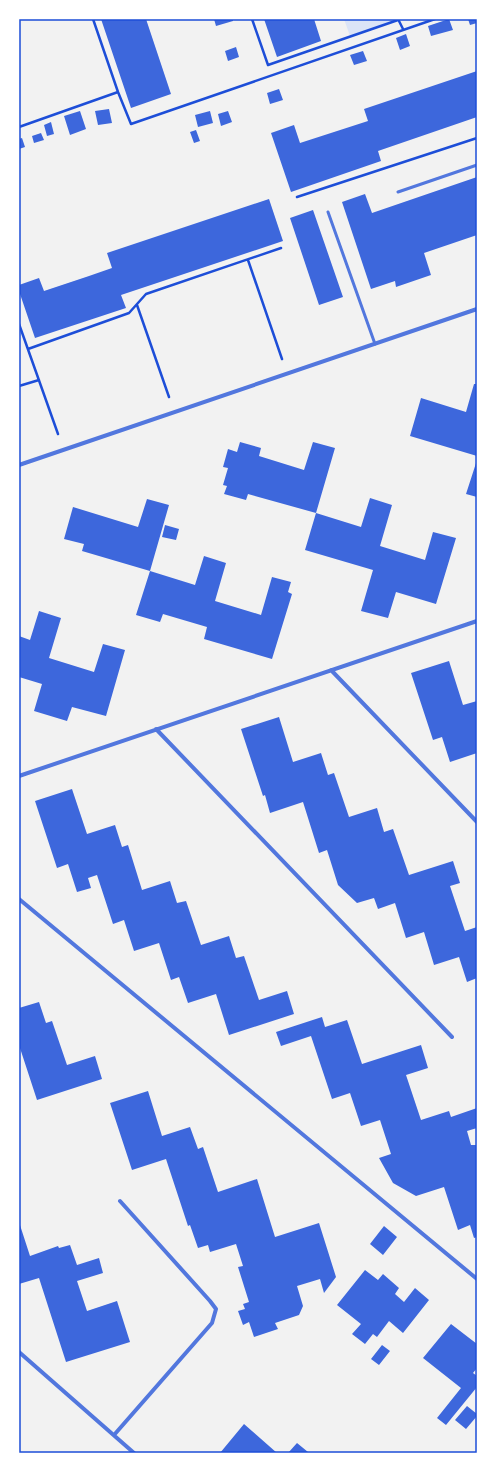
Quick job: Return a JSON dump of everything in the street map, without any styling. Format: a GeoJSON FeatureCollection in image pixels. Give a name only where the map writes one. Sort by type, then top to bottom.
{"type":"FeatureCollection","features":[{"type":"Feature","properties":{"kind":"street"},"geometry":{"type":"LineString","coordinates":[[19,465],[477,309]]}},
{"type":"Feature","properties":{"kind":"street"},"geometry":{"type":"LineString","coordinates":[[19,776],[477,620]]}},
{"type":"Feature","properties":{"kind":"street"},"geometry":{"type":"LineString","coordinates":[[331,670],[477,822]]}},
{"type":"Feature","properties":{"kind":"street"},"geometry":{"type":"LineString","coordinates":[[156,729],[452,1037]]}},
{"type":"Feature","properties":{"kind":"street"},"geometry":{"type":"LineString","coordinates":[[19,899],[477,1279]]}},
{"type":"Feature","properties":{"kind":"street"},"geometry":{"type":"LineString","coordinates":[[114,1435],[212,1323],[216,1309],[120,1201]]}},
{"type":"Feature","properties":{"kind":"street"},"geometry":{"type":"LineString","coordinates":[[19,1352],[134,1453]]}},
{"type":"Feature","properties":{"kind":"lane"},"geometry":{"type":"LineString","coordinates":[[398,192],[477,165]]}},
{"type":"Feature","properties":{"kind":"lane"},"geometry":{"type":"LineString","coordinates":[[328,212],[375,344]]}},
{"type":"Feature","properties":{"kind":"path"},"geometry":{"type":"LineString","coordinates":[[93,19],[118,92],[131,124],[435,19]]}},
{"type":"Feature","properties":{"kind":"path"},"geometry":{"type":"LineString","coordinates":[[252,19],[268,65],[398,20],[403,30]]}},
{"type":"Feature","properties":{"kind":"path"},"geometry":{"type":"LineString","coordinates":[[19,127],[118,92]]}},
{"type":"Feature","properties":{"kind":"path"},"geometry":{"type":"LineString","coordinates":[[297,197],[477,138]]}},
{"type":"Feature","properties":{"kind":"path"},"geometry":{"type":"LineString","coordinates":[[28,349],[129,313],[146,294],[282,248]]}},
{"type":"Feature","properties":{"kind":"path"},"geometry":{"type":"LineString","coordinates":[[248,260],[287,374]]}},
{"type":"Feature","properties":{"kind":"path"},"geometry":{"type":"LineString","coordinates":[[137,305],[174,412]]}},
{"type":"Feature","properties":{"kind":"path"},"geometry":{"type":"LineString","coordinates":[[19,324],[63,450]]}},
{"type":"Feature","properties":{"kind":"path"},"geometry":{"type":"LineString","coordinates":[[19,386],[38,380]]}},
{"type":"Feature","properties":{"kind":"shaded area"},"geometry":{"type":"Polygon","coordinates":[[[344,19],[398,19],[350,36],[344,19]]]}},
{"type":"Feature","properties":{"kind":"building"},"geometry":{"type":"Polygon","coordinates":[[[101,19],[146,19],[171,94],[131,108],[101,19]]]}},
{"type":"Feature","properties":{"kind":"building"},"geometry":{"type":"Polygon","coordinates":[[[214,19],[233,19],[233,21],[216,26],[214,19]]]}},
{"type":"Feature","properties":{"kind":"building"},"geometry":{"type":"Polygon","coordinates":[[[264,19],[314,19],[321,41],[277,57],[264,19]]]}},
{"type":"Feature","properties":{"kind":"building"},"geometry":{"type":"Polygon","coordinates":[[[449,19],[453,30],[431,36],[428,26],[449,19]]]}},
{"type":"Feature","properties":{"kind":"building"},"geometry":{"type":"Polygon","coordinates":[[[468,19],[477,19],[477,23],[470,25],[468,19]]]}},
{"type":"Feature","properties":{"kind":"building"},"geometry":{"type":"Polygon","coordinates":[[[406,34],[410,46],[400,50],[396,38],[406,34]]]}},
{"type":"Feature","properties":{"kind":"building"},"geometry":{"type":"Polygon","coordinates":[[[236,47],[239,57],[228,61],[225,51],[236,47]]]}},
{"type":"Feature","properties":{"kind":"building"},"geometry":{"type":"Polygon","coordinates":[[[363,51],[367,61],[354,65],[350,55],[363,51]]]}},
{"type":"Feature","properties":{"kind":"building"},"geometry":{"type":"Polygon","coordinates":[[[477,71],[477,117],[378,151],[381,161],[291,192],[271,133],[294,125],[300,143],[368,121],[364,109],[477,71]]]}},
{"type":"Feature","properties":{"kind":"building"},"geometry":{"type":"Polygon","coordinates":[[[279,89],[283,100],[270,104],[267,93],[279,89]]]}},
{"type":"Feature","properties":{"kind":"building"},"geometry":{"type":"Polygon","coordinates":[[[109,109],[112,123],[98,125],[95,111],[109,109]]]}},
{"type":"Feature","properties":{"kind":"building"},"geometry":{"type":"Polygon","coordinates":[[[80,111],[86,129],[70,135],[64,116],[80,111]]]}},
{"type":"Feature","properties":{"kind":"building"},"geometry":{"type":"Polygon","coordinates":[[[210,111],[213,123],[198,127],[195,115],[210,111]]]}},
{"type":"Feature","properties":{"kind":"building"},"geometry":{"type":"Polygon","coordinates":[[[228,111],[232,122],[221,126],[218,114],[228,111]]]}},
{"type":"Feature","properties":{"kind":"building"},"geometry":{"type":"Polygon","coordinates":[[[51,122],[54,134],[47,136],[44,125],[51,122]]]}},
{"type":"Feature","properties":{"kind":"building"},"geometry":{"type":"Polygon","coordinates":[[[196,130],[200,141],[194,143],[190,132],[196,130]]]}},
{"type":"Feature","properties":{"kind":"building"},"geometry":{"type":"Polygon","coordinates":[[[41,133],[44,140],[34,143],[32,136],[41,133]]]}},
{"type":"Feature","properties":{"kind":"building"},"geometry":{"type":"Polygon","coordinates":[[[22,138],[25,147],[19,149],[19,139],[22,138]]]}},
{"type":"Feature","properties":{"kind":"building"},"geometry":{"type":"Polygon","coordinates":[[[477,177],[477,235],[424,253],[431,275],[396,287],[395,281],[371,289],[342,202],[365,194],[372,213],[477,177]]]}},
{"type":"Feature","properties":{"kind":"building"},"geometry":{"type":"Polygon","coordinates":[[[269,199],[283,241],[121,295],[126,308],[35,338],[19,291],[19,285],[39,278],[44,291],[89,276],[112,268],[107,253],[269,199]]]}},
{"type":"Feature","properties":{"kind":"building"},"geometry":{"type":"Polygon","coordinates":[[[313,210],[343,297],[319,305],[290,218],[313,210]]]}},
{"type":"Feature","properties":{"kind":"building"},"geometry":{"type":"Polygon","coordinates":[[[474,384],[477,384],[477,456],[410,436],[421,398],[466,412],[474,384]]]}},
{"type":"Feature","properties":{"kind":"building"},"geometry":{"type":"Polygon","coordinates":[[[240,442],[261,448],[259,456],[304,470],[313,442],[335,448],[316,513],[248,494],[246,500],[224,494],[227,486],[223,485],[228,468],[223,467],[228,449],[237,452],[240,442]]]}},
{"type":"Feature","properties":{"kind":"building"},"geometry":{"type":"Polygon","coordinates":[[[477,460],[477,497],[466,494],[477,460]]]}},
{"type":"Feature","properties":{"kind":"building"},"geometry":{"type":"Polygon","coordinates":[[[370,498],[392,505],[380,546],[425,560],[433,532],[456,538],[436,604],[396,592],[388,618],[361,611],[373,570],[305,550],[316,513],[361,527],[370,498]]]}},
{"type":"Feature","properties":{"kind":"building"},"geometry":{"type":"Polygon","coordinates":[[[147,499],[169,505],[150,571],[82,551],[84,544],[64,539],[73,507],[138,527],[147,499]]]}},
{"type":"Feature","properties":{"kind":"building"},"geometry":{"type":"Polygon","coordinates":[[[165,525],[179,529],[176,540],[162,537],[165,525]]]}},
{"type":"Feature","properties":{"kind":"building"},"geometry":{"type":"Polygon","coordinates":[[[204,556],[226,563],[215,601],[261,615],[272,577],[291,582],[288,592],[292,594],[272,659],[204,639],[207,627],[163,614],[160,622],[136,615],[150,571],[195,585],[204,556]]]}},
{"type":"Feature","properties":{"kind":"building"},"geometry":{"type":"Polygon","coordinates":[[[39,611],[61,618],[49,658],[94,672],[103,644],[125,650],[106,716],[72,707],[67,721],[34,711],[42,684],[19,677],[19,636],[30,640],[39,611]]]}},
{"type":"Feature","properties":{"kind":"building"},"geometry":{"type":"Polygon","coordinates":[[[449,661],[463,705],[477,701],[477,753],[450,762],[442,737],[433,740],[411,673],[449,661]]]}},
{"type":"Feature","properties":{"kind":"building"},"geometry":{"type":"Polygon","coordinates":[[[279,717],[293,762],[321,753],[328,775],[334,773],[349,817],[377,808],[384,832],[393,829],[409,875],[453,861],[460,883],[450,886],[465,931],[477,927],[477,978],[467,982],[459,957],[434,965],[424,932],[406,938],[395,903],[378,909],[374,898],[357,903],[338,885],[327,850],[319,853],[303,802],[270,813],[241,729],[279,717]]]}},
{"type":"Feature","properties":{"kind":"building"},"geometry":{"type":"Polygon","coordinates":[[[72,789],[87,834],[115,825],[122,847],[128,845],[142,890],[170,881],[177,903],[186,901],[201,945],[229,936],[236,958],[244,956],[259,1000],[287,991],[294,1014],[229,1035],[216,994],[188,1003],[179,977],[171,980],[159,943],[134,951],[124,920],[113,924],[97,875],[88,878],[91,888],[77,892],[68,864],[57,868],[35,801],[72,789]]]}},
{"type":"Feature","properties":{"kind":"building"},"geometry":{"type":"Polygon","coordinates":[[[39,1002],[46,1023],[52,1021],[67,1065],[95,1056],[102,1079],[37,1100],[19,1045],[19,1008],[39,1002]]]}},
{"type":"Feature","properties":{"kind":"building"},"geometry":{"type":"Polygon","coordinates":[[[322,1017],[325,1027],[347,1020],[362,1064],[421,1045],[428,1068],[406,1075],[421,1120],[449,1111],[451,1117],[477,1108],[477,1128],[467,1131],[471,1145],[477,1145],[477,1237],[474,1238],[470,1225],[458,1230],[444,1187],[416,1196],[393,1183],[379,1158],[391,1154],[380,1120],[361,1126],[350,1093],[332,1099],[311,1036],[281,1046],[276,1032],[322,1017]]]}},
{"type":"Feature","properties":{"kind":"building"},"geometry":{"type":"Polygon","coordinates":[[[148,1091],[162,1136],[190,1127],[198,1149],[203,1147],[218,1192],[257,1179],[275,1237],[319,1223],[336,1277],[324,1293],[320,1279],[297,1286],[303,1306],[299,1315],[275,1323],[278,1329],[254,1337],[249,1322],[243,1325],[238,1311],[245,1309],[243,1304],[249,1302],[238,1267],[243,1266],[236,1244],[210,1252],[208,1245],[198,1248],[190,1225],[188,1226],[166,1159],[132,1170],[110,1103],[148,1091]]]}},
{"type":"Feature","properties":{"kind":"building"},"geometry":{"type":"Polygon","coordinates":[[[19,1222],[30,1256],[58,1246],[59,1248],[70,1245],[77,1265],[99,1258],[103,1273],[77,1281],[87,1311],[117,1301],[130,1342],[66,1362],[39,1278],[19,1284],[19,1222]]]}},
{"type":"Feature","properties":{"kind":"building"},"geometry":{"type":"Polygon","coordinates":[[[384,1226],[397,1237],[383,1255],[370,1244],[384,1226]]]}},
{"type":"Feature","properties":{"kind":"building"},"geometry":{"type":"Polygon","coordinates":[[[365,1270],[378,1280],[383,1274],[399,1288],[395,1294],[404,1302],[415,1288],[429,1300],[403,1333],[389,1321],[377,1337],[373,1334],[365,1344],[352,1334],[361,1324],[337,1305],[365,1270]]]}},
{"type":"Feature","properties":{"kind":"building"},"geometry":{"type":"Polygon","coordinates":[[[451,1324],[477,1344],[477,1368],[473,1373],[477,1376],[477,1387],[446,1425],[437,1418],[461,1388],[423,1358],[451,1324]]]}},
{"type":"Feature","properties":{"kind":"building"},"geometry":{"type":"Polygon","coordinates":[[[382,1345],[390,1351],[379,1365],[371,1359],[382,1345]]]}},
{"type":"Feature","properties":{"kind":"building"},"geometry":{"type":"Polygon","coordinates":[[[467,1406],[477,1414],[477,1416],[466,1429],[455,1420],[467,1406]]]}},
{"type":"Feature","properties":{"kind":"building"},"geometry":{"type":"Polygon","coordinates":[[[244,1424],[277,1453],[220,1453],[244,1424]]]}},
{"type":"Feature","properties":{"kind":"building"},"geometry":{"type":"Polygon","coordinates":[[[297,1443],[308,1452],[288,1453],[297,1443]]]}}]}
